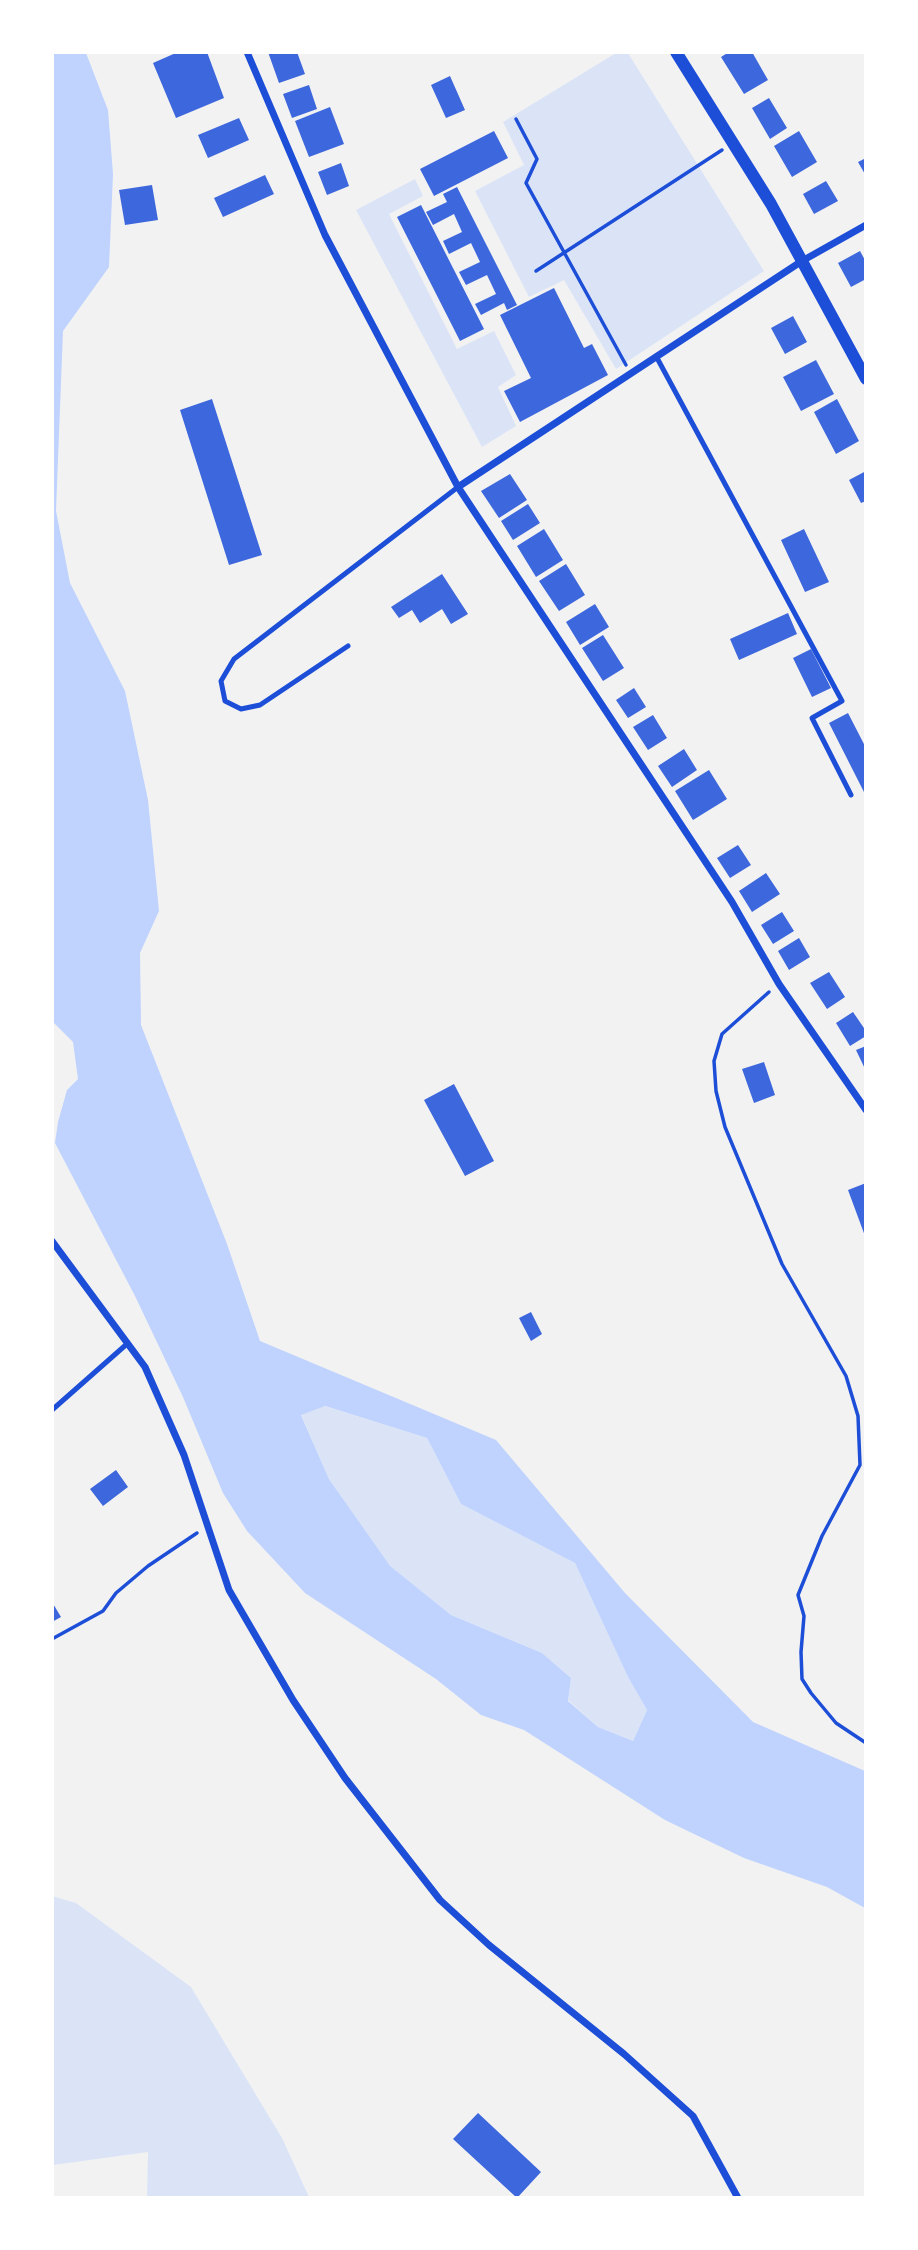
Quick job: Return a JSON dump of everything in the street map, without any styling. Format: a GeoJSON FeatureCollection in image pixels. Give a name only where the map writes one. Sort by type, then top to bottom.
{"type":"FeatureCollection","features":[{"type":"Feature","properties":{"kind":"street"},"geometry":{"type":"LineString","coordinates":[[247,52],[325,234],[458,487],[732,902],[779,984],[866,1110]]}},
{"type":"Feature","properties":{"kind":"street"},"geometry":{"type":"LineString","coordinates":[[676,52],[771,204],[866,379]]}},
{"type":"Feature","properties":{"kind":"street"},"geometry":{"type":"LineString","coordinates":[[458,487],[802,261],[866,225]]}},
{"type":"Feature","properties":{"kind":"street"},"geometry":{"type":"LineString","coordinates":[[52,1241],[145,1367],[184,1454],[229,1590],[293,1700],[345,1778],[440,1900],[489,1945],[624,2054],[693,2116],[738,2197]]}},
{"type":"Feature","properties":{"kind":"lane"},"geometry":{"type":"LineString","coordinates":[[656,356],[842,701],[812,718],[851,795]]}},
{"type":"Feature","properties":{"kind":"lane"},"geometry":{"type":"LineString","coordinates":[[348,646],[260,705],[241,709],[225,701],[221,681],[234,659],[458,487]]}},
{"type":"Feature","properties":{"kind":"lane"},"geometry":{"type":"LineString","coordinates":[[52,1410],[128,1343]]}},
{"type":"Feature","properties":{"kind":"path"},"geometry":{"type":"LineString","coordinates":[[516,119],[537,159],[526,183],[631,373]]}},
{"type":"Feature","properties":{"kind":"path"},"geometry":{"type":"LineString","coordinates":[[536,271],[733,143]]}},
{"type":"Feature","properties":{"kind":"path"},"geometry":{"type":"LineString","coordinates":[[779,984],[722,1034],[714,1061],[716,1091],[724,1127],[782,1264],[845,1376],[858,1416],[860,1465],[822,1536],[799,1595],[804,1616],[802,1679],[836,1723],[866,1743]]}},
{"type":"Feature","properties":{"kind":"path"},"geometry":{"type":"LineString","coordinates":[[52,1639],[103,1611],[116,1592],[140,1572],[207,1526]]}},
{"type":"Feature","properties":{"kind":"shaded area"},"geometry":{"type":"Polygon","coordinates":[[[616,53],[628,53],[764,271],[616,369],[564,280],[529,297],[475,191],[524,165],[503,122],[616,53]]]}},
{"type":"Feature","properties":{"kind":"shaded area"},"geometry":{"type":"Polygon","coordinates":[[[415,179],[423,196],[389,214],[457,349],[494,331],[516,375],[498,387],[516,426],[482,447],[356,210],[415,179]]]}},
{"type":"Feature","properties":{"kind":"shaded area"},"geometry":{"type":"Polygon","coordinates":[[[324,1406],[427,1438],[461,1504],[575,1563],[628,1677],[647,1710],[633,1741],[598,1727],[568,1700],[571,1678],[542,1653],[451,1615],[390,1567],[329,1479],[301,1414],[324,1406]]]}},
{"type":"Feature","properties":{"kind":"shaded area"},"geometry":{"type":"Polygon","coordinates":[[[52,1896],[76,1903],[191,1987],[282,2138],[309,2197],[147,2197],[148,2152],[53,2165],[52,1896]]]}},
{"type":"Feature","properties":{"kind":"water"},"geometry":{"type":"Polygon","coordinates":[[[52,53],[86,53],[108,110],[113,174],[109,267],[63,331],[56,511],[70,583],[125,691],[148,800],[159,911],[140,953],[141,1025],[227,1244],[260,1341],[496,1440],[625,1593],[753,1722],[865,1771],[865,1908],[827,1887],[744,1858],[665,1820],[524,1730],[481,1715],[436,1679],[305,1593],[247,1531],[223,1493],[183,1397],[135,1296],[55,1143],[67,1090],[78,1079],[73,1042],[52,1021],[52,53]],[[325,1406],[301,1415],[329,1479],[390,1566],[451,1615],[542,1653],[571,1678],[568,1701],[598,1727],[633,1741],[647,1710],[628,1677],[575,1563],[461,1504],[427,1438],[325,1406]]]}},
{"type":"Feature","properties":{"kind":"building"},"geometry":{"type":"Polygon","coordinates":[[[178,52],[207,52],[224,98],[176,118],[153,63],[178,52]]]}},
{"type":"Feature","properties":{"kind":"building"},"geometry":{"type":"Polygon","coordinates":[[[268,52],[297,52],[305,74],[279,83],[268,52]]]}},
{"type":"Feature","properties":{"kind":"building"},"geometry":{"type":"Polygon","coordinates":[[[729,52],[752,52],[768,80],[744,94],[721,57],[729,52]]]}},
{"type":"Feature","properties":{"kind":"building"},"geometry":{"type":"Polygon","coordinates":[[[450,76],[465,110],[446,118],[431,85],[450,76]]]}},
{"type":"Feature","properties":{"kind":"building"},"geometry":{"type":"Polygon","coordinates":[[[309,85],[317,109],[292,118],[283,94],[309,85]]]}},
{"type":"Feature","properties":{"kind":"building"},"geometry":{"type":"Polygon","coordinates":[[[769,98],[787,128],[770,139],[752,108],[769,98]]]}},
{"type":"Feature","properties":{"kind":"building"},"geometry":{"type":"Polygon","coordinates":[[[330,107],[344,144],[309,157],[295,121],[330,107]]]}},
{"type":"Feature","properties":{"kind":"building"},"geometry":{"type":"Polygon","coordinates":[[[239,118],[249,140],[208,158],[198,135],[239,118]]]}},
{"type":"Feature","properties":{"kind":"building"},"geometry":{"type":"Polygon","coordinates":[[[494,131],[508,158],[434,196],[420,169],[494,131]]]}},
{"type":"Feature","properties":{"kind":"building"},"geometry":{"type":"Polygon","coordinates":[[[799,131],[817,162],[792,177],[774,146],[799,131]]]}},
{"type":"Feature","properties":{"kind":"building"},"geometry":{"type":"Polygon","coordinates":[[[866,158],[866,176],[858,162],[866,158]]]}},
{"type":"Feature","properties":{"kind":"building"},"geometry":{"type":"Polygon","coordinates":[[[341,163],[349,186],[327,195],[318,172],[341,163]]]}},
{"type":"Feature","properties":{"kind":"building"},"geometry":{"type":"Polygon","coordinates":[[[265,175],[274,194],[223,217],[214,198],[265,175]]]}},
{"type":"Feature","properties":{"kind":"building"},"geometry":{"type":"Polygon","coordinates":[[[826,181],[838,201],[814,214],[803,194],[826,181]]]}},
{"type":"Feature","properties":{"kind":"building"},"geometry":{"type":"Polygon","coordinates":[[[152,185],[158,220],[125,225],[119,190],[152,185]]]}},
{"type":"Feature","properties":{"kind":"building"},"geometry":{"type":"Polygon","coordinates":[[[457,187],[517,305],[507,310],[504,303],[481,315],[475,304],[496,294],[487,275],[466,285],[459,272],[480,262],[471,243],[449,254],[443,241],[462,232],[454,214],[433,225],[426,212],[447,202],[443,194],[457,187]]]}},
{"type":"Feature","properties":{"kind":"building"},"geometry":{"type":"Polygon","coordinates":[[[421,205],[484,329],[460,341],[397,217],[421,205]]]}},
{"type":"Feature","properties":{"kind":"building"},"geometry":{"type":"Polygon","coordinates":[[[860,251],[866,262],[866,279],[851,287],[838,263],[860,251]]]}},
{"type":"Feature","properties":{"kind":"building"},"geometry":{"type":"Polygon","coordinates":[[[554,288],[584,348],[592,344],[608,375],[520,422],[504,391],[531,378],[500,315],[554,288]]]}},
{"type":"Feature","properties":{"kind":"building"},"geometry":{"type":"Polygon","coordinates":[[[793,316],[807,342],[785,354],[771,328],[793,316]]]}},
{"type":"Feature","properties":{"kind":"building"},"geometry":{"type":"Polygon","coordinates":[[[816,360],[834,394],[801,411],[783,377],[816,360]]]}},
{"type":"Feature","properties":{"kind":"building"},"geometry":{"type":"Polygon","coordinates":[[[212,399],[262,555],[229,565],[180,410],[212,399]]]}},
{"type":"Feature","properties":{"kind":"building"},"geometry":{"type":"Polygon","coordinates":[[[837,399],[859,441],[836,454],[814,412],[837,399]]]}},
{"type":"Feature","properties":{"kind":"building"},"geometry":{"type":"Polygon","coordinates":[[[866,471],[866,501],[861,503],[849,480],[866,471]]]}},
{"type":"Feature","properties":{"kind":"building"},"geometry":{"type":"Polygon","coordinates":[[[510,474],[527,500],[499,518],[481,491],[510,474]]]}},
{"type":"Feature","properties":{"kind":"building"},"geometry":{"type":"Polygon","coordinates":[[[528,504],[540,523],[513,540],[501,521],[528,504]]]}},
{"type":"Feature","properties":{"kind":"building"},"geometry":{"type":"Polygon","coordinates":[[[544,529],[563,560],[536,577],[517,546],[544,529]]]}},
{"type":"Feature","properties":{"kind":"building"},"geometry":{"type":"Polygon","coordinates":[[[804,529],[829,582],[805,592],[781,540],[804,529]]]}},
{"type":"Feature","properties":{"kind":"building"},"geometry":{"type":"Polygon","coordinates":[[[566,564],[585,595],[559,611],[539,581],[566,564]]]}},
{"type":"Feature","properties":{"kind":"building"},"geometry":{"type":"Polygon","coordinates":[[[442,574],[468,614],[451,624],[442,609],[420,623],[412,610],[399,618],[391,607],[442,574]]]}},
{"type":"Feature","properties":{"kind":"building"},"geometry":{"type":"Polygon","coordinates":[[[595,604],[609,627],[580,645],[566,622],[595,604]]]}},
{"type":"Feature","properties":{"kind":"building"},"geometry":{"type":"Polygon","coordinates":[[[788,613],[797,634],[739,660],[730,639],[788,613]]]}},
{"type":"Feature","properties":{"kind":"building"},"geometry":{"type":"Polygon","coordinates":[[[603,635],[624,668],[603,681],[582,648],[603,635]]]}},
{"type":"Feature","properties":{"kind":"building"},"geometry":{"type":"Polygon","coordinates":[[[811,649],[831,688],[812,697],[793,658],[811,649]]]}},
{"type":"Feature","properties":{"kind":"building"},"geometry":{"type":"Polygon","coordinates":[[[634,688],[646,707],[628,718],[616,700],[634,688]]]}},
{"type":"Feature","properties":{"kind":"building"},"geometry":{"type":"Polygon","coordinates":[[[848,713],[866,748],[866,796],[829,723],[848,713]]]}},
{"type":"Feature","properties":{"kind":"building"},"geometry":{"type":"Polygon","coordinates":[[[653,715],[667,738],[648,750],[633,727],[653,715]]]}},
{"type":"Feature","properties":{"kind":"building"},"geometry":{"type":"Polygon","coordinates":[[[684,749],[697,770],[672,787],[658,766],[684,749]]]}},
{"type":"Feature","properties":{"kind":"building"},"geometry":{"type":"Polygon","coordinates":[[[709,770],[727,799],[693,820],[675,791],[709,770]]]}},
{"type":"Feature","properties":{"kind":"building"},"geometry":{"type":"Polygon","coordinates":[[[738,845],[751,865],[730,878],[717,858],[738,845]]]}},
{"type":"Feature","properties":{"kind":"building"},"geometry":{"type":"Polygon","coordinates":[[[766,873],[780,894],[752,912],[739,891],[766,873]]]}},
{"type":"Feature","properties":{"kind":"building"},"geometry":{"type":"Polygon","coordinates":[[[782,912],[794,931],[773,944],[761,925],[782,912]]]}},
{"type":"Feature","properties":{"kind":"building"},"geometry":{"type":"Polygon","coordinates":[[[799,938],[810,957],[789,970],[778,951],[799,938]]]}},
{"type":"Feature","properties":{"kind":"building"},"geometry":{"type":"Polygon","coordinates":[[[829,972],[845,997],[827,1009],[810,983],[829,972]]]}},
{"type":"Feature","properties":{"kind":"building"},"geometry":{"type":"Polygon","coordinates":[[[853,1012],[866,1031],[866,1036],[850,1046],[836,1023],[853,1012]]]}},
{"type":"Feature","properties":{"kind":"building"},"geometry":{"type":"Polygon","coordinates":[[[866,1046],[866,1071],[856,1050],[866,1046]]]}},
{"type":"Feature","properties":{"kind":"building"},"geometry":{"type":"Polygon","coordinates":[[[764,1062],[775,1095],[754,1103],[742,1069],[764,1062]]]}},
{"type":"Feature","properties":{"kind":"building"},"geometry":{"type":"Polygon","coordinates":[[[454,1084],[494,1161],[465,1176],[424,1100],[454,1084]]]}},
{"type":"Feature","properties":{"kind":"building"},"geometry":{"type":"Polygon","coordinates":[[[866,1183],[866,1236],[865,1236],[848,1190],[866,1183]]]}},
{"type":"Feature","properties":{"kind":"building"},"geometry":{"type":"Polygon","coordinates":[[[531,1312],[542,1334],[531,1341],[519,1318],[531,1312]]]}},
{"type":"Feature","properties":{"kind":"building"},"geometry":{"type":"Polygon","coordinates":[[[116,1470],[128,1487],[103,1506],[90,1489],[116,1470]]]}},
{"type":"Feature","properties":{"kind":"building"},"geometry":{"type":"Polygon","coordinates":[[[52,1602],[61,1617],[52,1622],[52,1602]]]}},
{"type":"Feature","properties":{"kind":"building"},"geometry":{"type":"Polygon","coordinates":[[[478,2113],[541,2172],[517,2198],[453,2139],[478,2113]]]}}]}
